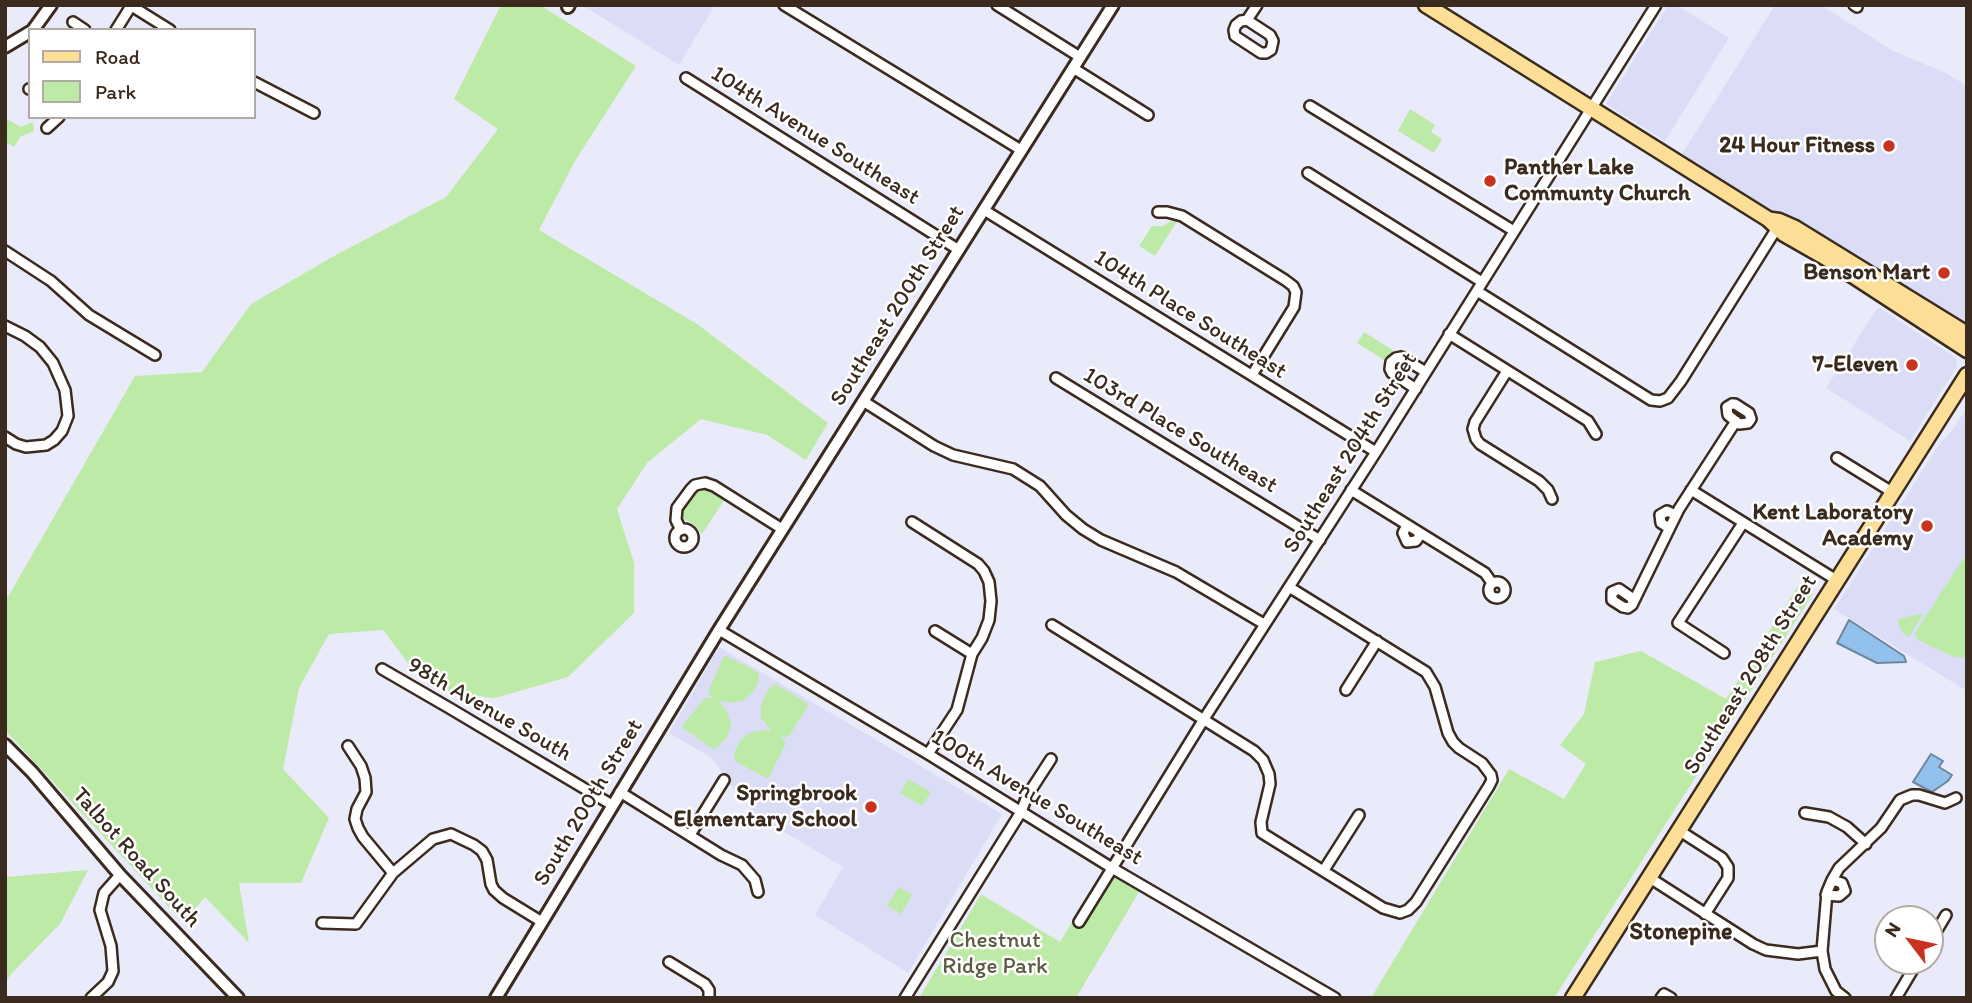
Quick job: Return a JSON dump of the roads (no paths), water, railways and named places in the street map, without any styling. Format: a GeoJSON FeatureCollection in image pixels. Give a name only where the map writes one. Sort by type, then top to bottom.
{"type":"FeatureCollection","features":[{"type":"Feature","properties":{"kind":"main road"},"geometry":{"type":"LineString","coordinates":[[1426,5],[1967,350]]}},
{"type":"Feature","properties":{"kind":"main road"},"geometry":{"type":"LineString","coordinates":[[1773,224],[1779,220],[1795,228],[1967,334]]}},
{"type":"Feature","properties":{"kind":"main road","name":"Southeast 208th Street"},"geometry":{"type":"LineString","coordinates":[[1573,998],[1967,375]]}},
{"type":"Feature","properties":{"kind":"street"},"geometry":{"type":"LineString","coordinates":[[33,28],[51,5]]}},
{"type":"Feature","properties":{"kind":"street"},"geometry":{"type":"LineString","coordinates":[[784,5],[1021,150]]}},
{"type":"Feature","properties":{"kind":"street"},"geometry":{"type":"LineString","coordinates":[[997,5],[1080,57]]}},
{"type":"Feature","properties":{"kind":"street","name":"Southeast 200th Street"},"geometry":{"type":"LineString","coordinates":[[719,630],[1113,5]]}},
{"type":"Feature","properties":{"kind":"street"},"geometry":{"type":"LineString","coordinates":[[1247,20],[1257,5]]}},
{"type":"Feature","properties":{"kind":"street","name":"Southeast 204th Street"},"geometry":{"type":"LineString","coordinates":[[1079,922],[1204,719],[1376,452],[1656,5]]}},
{"type":"Feature","properties":{"kind":"street"},"geometry":{"type":"LineString","coordinates":[[117,28],[131,6],[167,28]]}},
{"type":"Feature","properties":{"kind":"street"},"geometry":{"type":"LineString","coordinates":[[73,22],[82,28]]}},
{"type":"Feature","properties":{"kind":"street"},"geometry":{"type":"LineString","coordinates":[[5,47],[28,33]]}},
{"type":"Feature","properties":{"kind":"street"},"geometry":{"type":"LineString","coordinates":[[1073,68],[1148,115]]}},
{"type":"Feature","properties":{"kind":"street","name":"104th Avenue Southeast"},"geometry":{"type":"LineString","coordinates":[[686,78],[959,250]]}},
{"type":"Feature","properties":{"kind":"street"},"geometry":{"type":"LineString","coordinates":[[256,83],[314,113]]}},
{"type":"Feature","properties":{"kind":"street"},"geometry":{"type":"LineString","coordinates":[[1310,106],[1514,231]]}},
{"type":"Feature","properties":{"kind":"street"},"geometry":{"type":"LineString","coordinates":[[47,128],[57,119]]}},
{"type":"Feature","properties":{"kind":"street"},"geometry":{"type":"LineString","coordinates":[[1308,173],[1651,400],[1660,401],[1668,398],[1681,381],[1773,224]]}},
{"type":"Feature","properties":{"kind":"street","name":"104th Place Southeast"},"geometry":{"type":"LineString","coordinates":[[984,210],[1376,452]]}},
{"type":"Feature","properties":{"kind":"street"},"geometry":{"type":"LineString","coordinates":[[1158,212],[1182,216],[1293,286],[1296,292],[1294,307],[1252,375]]}},
{"type":"Feature","properties":{"kind":"street"},"geometry":{"type":"LineString","coordinates":[[5,251],[51,281],[89,315],[155,355]]}},
{"type":"Feature","properties":{"kind":"street"},"geometry":{"type":"LineString","coordinates":[[5,326],[25,335],[40,347],[53,363],[61,378],[68,416],[62,431],[46,445],[26,447],[5,437]]}},
{"type":"Feature","properties":{"kind":"street"},"geometry":{"type":"LineString","coordinates":[[1449,334],[1588,421],[1596,435]]}},
{"type":"Feature","properties":{"kind":"street"},"geometry":{"type":"LineString","coordinates":[[1416,388],[1392,373],[1391,362],[1401,357],[1426,372]]}},
{"type":"Feature","properties":{"kind":"street"},"geometry":{"type":"LineString","coordinates":[[1507,371],[1475,422],[1475,433],[1480,444],[1539,481],[1552,499]]}},
{"type":"Feature","properties":{"kind":"street","name":"103rd Place Southeast"},"geometry":{"type":"LineString","coordinates":[[1056,378],[1320,540]]}},
{"type":"Feature","properties":{"kind":"street"},"geometry":{"type":"LineString","coordinates":[[863,401],[953,455],[1013,469],[1040,486],[1066,515],[1083,529],[1101,540],[1176,572],[1264,624]]}},
{"type":"Feature","properties":{"kind":"street"},"geometry":{"type":"LineString","coordinates":[[1633,603],[1668,528],[1661,523],[1660,515],[1667,511],[1676,515],[1736,421]]}},
{"type":"Feature","properties":{"kind":"street"},"geometry":{"type":"LineString","coordinates":[[1837,458],[1892,492]]}},
{"type":"Feature","properties":{"kind":"street"},"geometry":{"type":"LineString","coordinates":[[681,530],[676,520],[677,508],[695,485],[705,483],[782,528]]}},
{"type":"Feature","properties":{"kind":"street"},"geometry":{"type":"LineString","coordinates":[[1351,490],[1485,573],[1492,583]]}},
{"type":"Feature","properties":{"kind":"street"},"geometry":{"type":"LineString","coordinates":[[1691,491],[1838,581]]}},
{"type":"Feature","properties":{"kind":"street"},"geometry":{"type":"LineString","coordinates":[[912,522],[978,564],[989,582],[991,601],[989,620],[972,654],[957,710],[928,754]]}},
{"type":"Feature","properties":{"kind":"street"},"geometry":{"type":"LineString","coordinates":[[1724,653],[1678,623],[1743,523]]}},
{"type":"Feature","properties":{"kind":"street"},"geometry":{"type":"LineString","coordinates":[[1407,525],[1403,533],[1407,542],[1416,541],[1421,534]]}},
{"type":"Feature","properties":{"kind":"street"},"geometry":{"type":"LineString","coordinates":[[1052,625],[1254,751],[1263,760],[1270,784],[1261,822],[1262,833],[1383,908],[1400,913],[1416,902],[1489,786],[1491,775],[1482,763],[1453,742],[1435,687],[1426,672],[1289,587]]}},
{"type":"Feature","properties":{"kind":"street","name":"100th Avenue Southeast"},"geometry":{"type":"LineString","coordinates":[[719,630],[928,754],[1112,868],[1335,998]]}},
{"type":"Feature","properties":{"kind":"street","name":"South 200th Street"},"geometry":{"type":"LineString","coordinates":[[496,998],[719,630]]}},
{"type":"Feature","properties":{"kind":"street"},"geometry":{"type":"LineString","coordinates":[[936,631],[972,654]]}},
{"type":"Feature","properties":{"kind":"street"},"geometry":{"type":"LineString","coordinates":[[1346,690],[1377,641]]}},
{"type":"Feature","properties":{"kind":"street","name":"98th Avenue South"},"geometry":{"type":"LineString","coordinates":[[382,670],[612,805]]}},
{"type":"Feature","properties":{"kind":"street","name":"Talbot Road South"},"geometry":{"type":"LineString","coordinates":[[5,745],[32,772],[120,874],[238,998]]}},
{"type":"Feature","properties":{"kind":"street"},"geometry":{"type":"LineString","coordinates":[[348,746],[366,778],[366,792],[355,819],[358,828],[393,873]]}},
{"type":"Feature","properties":{"kind":"street"},"geometry":{"type":"LineString","coordinates":[[905,998],[1051,759]]}},
{"type":"Feature","properties":{"kind":"street"},"geometry":{"type":"LineString","coordinates":[[690,835],[724,780]]}},
{"type":"Feature","properties":{"kind":"street"},"geometry":{"type":"LineString","coordinates":[[620,792],[721,855],[742,865],[755,880],[758,892]]}},
{"type":"Feature","properties":{"kind":"street"},"geometry":{"type":"LineString","coordinates":[[1845,998],[1836,991],[1830,981],[1822,951],[1826,895],[1832,880],[1839,868],[1881,828],[1900,800],[1919,795],[1945,803],[1956,798]]}},
{"type":"Feature","properties":{"kind":"street"},"geometry":{"type":"LineString","coordinates":[[1805,813],[1829,817],[1847,827],[1866,844]]}},
{"type":"Feature","properties":{"kind":"street"},"geometry":{"type":"LineString","coordinates":[[1324,870],[1359,815]]}},
{"type":"Feature","properties":{"kind":"street"},"geometry":{"type":"LineString","coordinates":[[1680,831],[1722,858],[1728,867],[1728,878],[1706,914]]}},
{"type":"Feature","properties":{"kind":"street"},"geometry":{"type":"LineString","coordinates":[[322,923],[356,924],[393,873],[433,839],[451,834],[482,851],[488,860],[494,890],[542,922]]}},
{"type":"Feature","properties":{"kind":"street"},"geometry":{"type":"LineString","coordinates":[[91,998],[108,982],[113,971],[111,946],[100,909],[104,893],[120,874]]}},
{"type":"Feature","properties":{"kind":"street"},"geometry":{"type":"LineString","coordinates":[[1650,878],[1766,950],[1798,954],[1822,951]]}},
{"type":"Feature","properties":{"kind":"street"},"geometry":{"type":"LineString","coordinates":[[1826,895],[1839,896],[1845,891],[1842,883],[1832,880]]}},
{"type":"Feature","properties":{"kind":"street"},"geometry":{"type":"LineString","coordinates":[[669,962],[705,984],[709,994]]}},
{"type":"Feature","properties":{"kind":"street"},"geometry":{"type":"LineString","coordinates":[[1896,998],[1910,975]]}},
{"type":"Feature","properties":{"kind":"water"},"geometry":{"type":"Polygon","coordinates":[[[1849,620],[1904,656],[1906,662],[1877,663],[1837,643],[1849,620]]]}},
{"type":"Feature","properties":{"kind":"water"},"geometry":{"type":"Polygon","coordinates":[[[1931,754],[1943,761],[1939,767],[1952,775],[1932,792],[1913,782],[1931,754]]]}},
{"type":"Feature","properties":{"kind":"place","name":"24 Hour Fitness"},"geometry":{"type":"Point","coordinates":[1889,146]}},
{"type":"Feature","properties":{"kind":"place","name":"Panther Lake Communty Church"},"geometry":{"type":"Point","coordinates":[1490,181]}},
{"type":"Feature","properties":{"kind":"place","name":"Benson Mart"},"geometry":{"type":"Point","coordinates":[1944,273]}},
{"type":"Feature","properties":{"kind":"place","name":"7-Eleven"},"geometry":{"type":"Point","coordinates":[1912,365]}},
{"type":"Feature","properties":{"kind":"place","name":"Kent Laboratory Academy"},"geometry":{"type":"Point","coordinates":[1927,526]}},
{"type":"Feature","properties":{"kind":"place","name":"Springbrook Elementary School"},"geometry":{"type":"Point","coordinates":[871,807]}},
{"type":"Feature","properties":{"kind":"district","name":"Stonepine"},"geometry":{"type":"Point","coordinates":[1681,933]}},
{"type":"Feature","properties":{"kind":"park label","name":"Chestnut Ridge Park"},"geometry":{"type":"Point","coordinates":[995,954]}}]}
